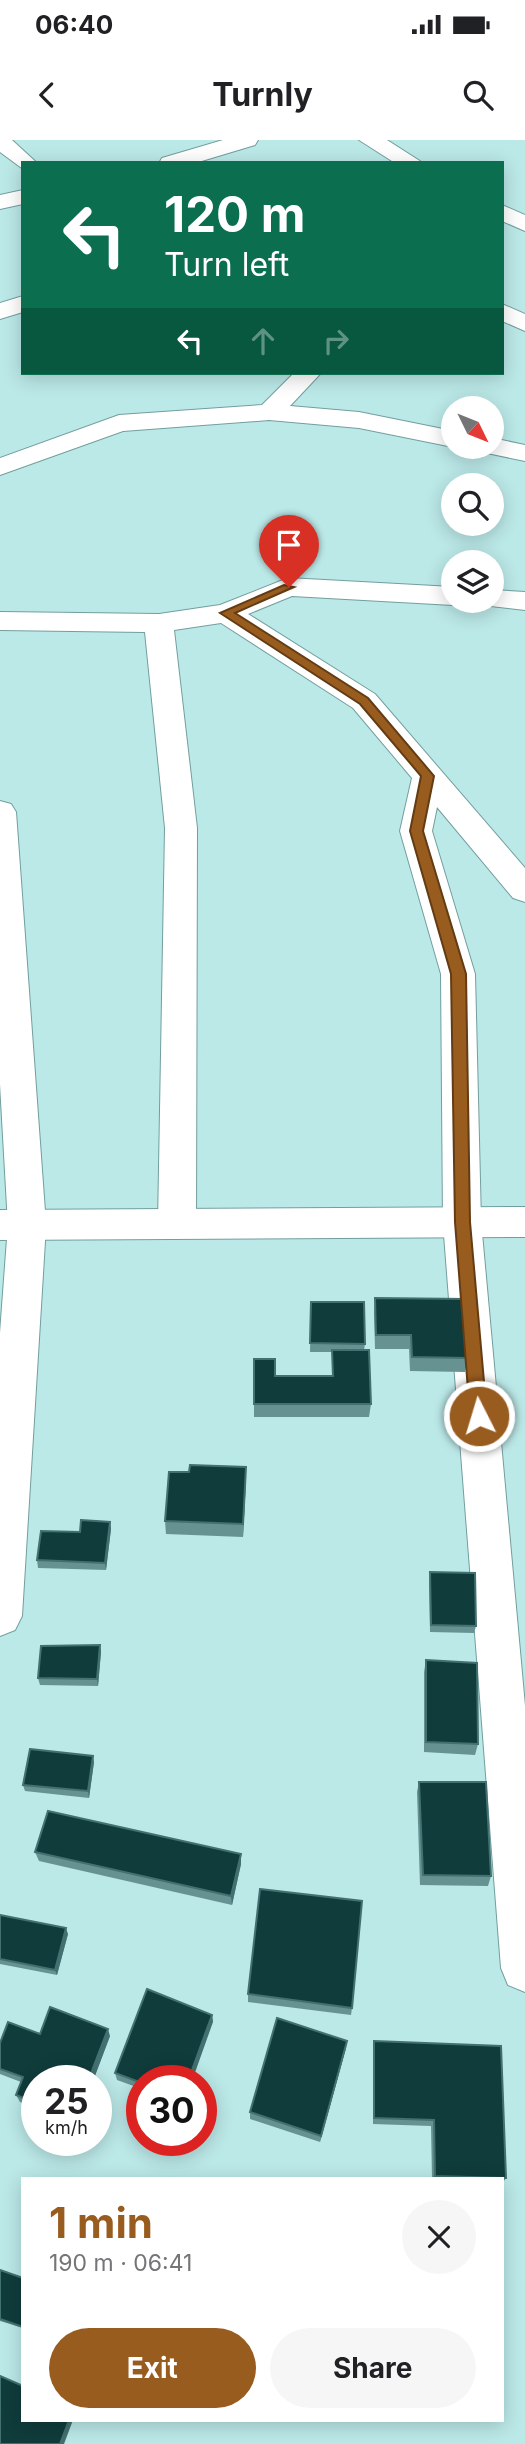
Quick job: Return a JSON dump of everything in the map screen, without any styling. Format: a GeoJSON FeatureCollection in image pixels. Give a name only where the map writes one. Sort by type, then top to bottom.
{"type":"FeatureCollection","features":[{"type":"Feature","properties":{"kind":"street"},"geometry":{"type":"LineString","coordinates":[[175,161],[213,144],[247,140]]}},
{"type":"Feature","properties":{"kind":"street"},"geometry":{"type":"LineString","coordinates":[[370,140],[408,161]]}},
{"type":"Feature","properties":{"kind":"street"},"geometry":{"type":"LineString","coordinates":[[0,141],[24,161]]}},
{"type":"Feature","properties":{"kind":"street"},"geometry":{"type":"LineString","coordinates":[[213,144],[241,161]]}},
{"type":"Feature","properties":{"kind":"street"},"geometry":{"type":"LineString","coordinates":[[0,202],[21,197]]}},
{"type":"Feature","properties":{"kind":"street"},"geometry":{"type":"LineString","coordinates":[[504,213],[525,224]]}},
{"type":"Feature","properties":{"kind":"street"},"geometry":{"type":"LineString","coordinates":[[0,312],[21,304]]}},
{"type":"Feature","properties":{"kind":"street"},"geometry":{"type":"LineString","coordinates":[[504,311],[525,324]]}},
{"type":"Feature","properties":{"kind":"street"},"geometry":{"type":"LineString","coordinates":[[269,412],[306,375]]}},
{"type":"Feature","properties":{"kind":"street"},"geometry":{"type":"LineString","coordinates":[[0,467],[119,423],[269,412],[359,420],[441,437]]}},
{"type":"Feature","properties":{"kind":"street"},"geometry":{"type":"LineString","coordinates":[[504,449],[525,453]]}},
{"type":"Feature","properties":{"kind":"street"},"geometry":{"type":"LineString","coordinates":[[0,621],[159,623],[226,613],[289,587],[441,595]]}},
{"type":"Feature","properties":{"kind":"street"},"geometry":{"type":"LineString","coordinates":[[504,600],[525,601]]}},
{"type":"Feature","properties":{"kind":"street"},"geometry":{"type":"LineString","coordinates":[[226,613],[364,701],[525,890]]}},
{"type":"Feature","properties":{"kind":"street"},"geometry":{"type":"LineString","coordinates":[[159,623],[181,828],[177,1224]]}},
{"type":"Feature","properties":{"kind":"street"},"geometry":{"type":"LineString","coordinates":[[428,776],[416,831],[458,974],[462,1222],[525,1968]]}},
{"type":"Feature","properties":{"kind":"street"},"geometry":{"type":"LineString","coordinates":[[0,812],[13,1225],[0,1616]]}},
{"type":"Feature","properties":{"kind":"street"},"geometry":{"type":"LineString","coordinates":[[13,1225],[525,1222]]}},
{"type":"Feature","properties":{"kind":"building"},"geometry":{"type":"Polygon","coordinates":[[[375,1298],[465,1299],[468,1358],[412,1357],[411,1335],[376,1335],[375,1298]]]}},
{"type":"Feature","properties":{"kind":"building"},"geometry":{"type":"Polygon","coordinates":[[[311,1302],[364,1302],[365,1344],[310,1343],[311,1302]]]}},
{"type":"Feature","properties":{"kind":"building"},"geometry":{"type":"Polygon","coordinates":[[[332,1350],[369,1350],[371,1404],[254,1404],[254,1359],[275,1359],[275,1376],[333,1376],[332,1350]]]}},
{"type":"Feature","properties":{"kind":"building"},"geometry":{"type":"Polygon","coordinates":[[[190,1465],[246,1467],[243,1524],[165,1521],[169,1472],[189,1472],[190,1465]]]}},
{"type":"Feature","properties":{"kind":"building"},"geometry":{"type":"Polygon","coordinates":[[[81,1520],[110,1522],[105,1563],[37,1560],[41,1531],[80,1532],[81,1520]]]}},
{"type":"Feature","properties":{"kind":"building"},"geometry":{"type":"Polygon","coordinates":[[[430,1572],[475,1573],[476,1626],[431,1625],[430,1572]]]}},
{"type":"Feature","properties":{"kind":"building"},"geometry":{"type":"Polygon","coordinates":[[[100,1645],[97,1679],[38,1678],[41,1646],[100,1645]]]}},
{"type":"Feature","properties":{"kind":"building"},"geometry":{"type":"Polygon","coordinates":[[[426,1660],[477,1663],[478,1744],[426,1742],[426,1660]]]}},
{"type":"Feature","properties":{"kind":"building"},"geometry":{"type":"Polygon","coordinates":[[[30,1749],[93,1756],[88,1791],[23,1785],[30,1749]]]}},
{"type":"Feature","properties":{"kind":"building"},"geometry":{"type":"Polygon","coordinates":[[[419,1782],[486,1782],[491,1876],[423,1875],[419,1782]]]}},
{"type":"Feature","properties":{"kind":"building"},"geometry":{"type":"Polygon","coordinates":[[[48,1811],[241,1854],[231,1896],[35,1852],[48,1811]]]}},
{"type":"Feature","properties":{"kind":"building"},"geometry":{"type":"Polygon","coordinates":[[[260,1889],[362,1901],[352,2008],[248,1994],[260,1889]]]}},
{"type":"Feature","properties":{"kind":"building"},"geometry":{"type":"Polygon","coordinates":[[[0,1915],[66,1928],[55,1970],[0,1959],[0,1915]]]}},
{"type":"Feature","properties":{"kind":"building"},"geometry":{"type":"Polygon","coordinates":[[[147,1989],[212,2015],[194,2065],[126,2065],[126,2077],[115,2073],[147,1989]]]}},
{"type":"Feature","properties":{"kind":"building"},"geometry":{"type":"Polygon","coordinates":[[[50,2007],[108,2029],[94,2065],[21,2065],[21,2076],[0,2069],[0,2043],[8,2022],[40,2034],[50,2007]]]}},
{"type":"Feature","properties":{"kind":"building"},"geometry":{"type":"Polygon","coordinates":[[[277,2018],[347,2041],[321,2136],[250,2112],[277,2018]]]}},
{"type":"Feature","properties":{"kind":"building"},"geometry":{"type":"Polygon","coordinates":[[[374,2041],[501,2046],[506,2178],[435,2176],[434,2120],[374,2118],[374,2041]]]}},
{"type":"Feature","properties":{"kind":"building"},"geometry":{"type":"Polygon","coordinates":[[[21,2082],[21,2097],[16,2095],[21,2082]]]}},
{"type":"Feature","properties":{"kind":"building"},"geometry":{"type":"Polygon","coordinates":[[[0,2270],[21,2277],[21,2326],[0,2319],[0,2270]]]}},
{"type":"Feature","properties":{"kind":"building"},"geometry":{"type":"Polygon","coordinates":[[[0,2376],[21,2385],[21,2422],[68,2422],[60,2444],[0,2444],[0,2376]]]}},
{"type":"Feature","properties":{"kind":"route"},"geometry":{"type":"LineString","coordinates":[[289,587],[226,613],[364,701],[428,776],[416,831],[458,974],[462,1222],[479,1416]]}}]}
